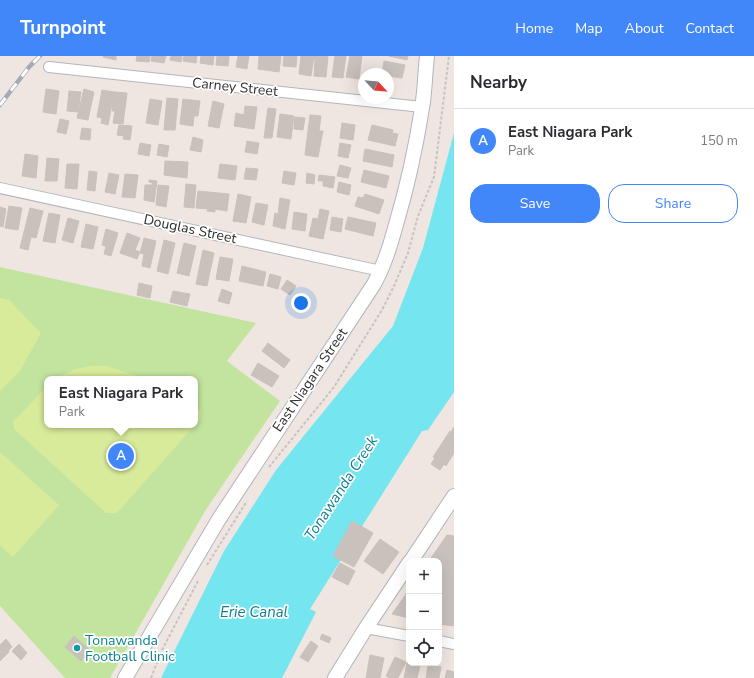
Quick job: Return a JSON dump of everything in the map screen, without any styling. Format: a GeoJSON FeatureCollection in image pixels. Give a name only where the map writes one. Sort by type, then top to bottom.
{"type":"FeatureCollection","features":[{"type":"Feature","properties":{"kind":"street","name":"East Niagara Street"},"geometry":{"type":"LineString","coordinates":[[125,678],[225,509],[374,284],[381,271],[401,207],[413,155],[422,106],[427,56]]}},
{"type":"Feature","properties":{"kind":"street","name":"Carney Street"},"geometry":{"type":"LineString","coordinates":[[49,67],[422,106]]}},
{"type":"Feature","properties":{"kind":"street","name":"Douglas Street"},"geometry":{"type":"LineString","coordinates":[[0,188],[381,271]]}},
{"type":"Feature","properties":{"kind":"street"},"geometry":{"type":"LineString","coordinates":[[413,558],[454,496]]}},
{"type":"Feature","properties":{"kind":"street"},"geometry":{"type":"LineString","coordinates":[[335,678],[406,568]]}},
{"type":"Feature","properties":{"kind":"street"},"geometry":{"type":"LineString","coordinates":[[366,628],[406,635]]}},
{"type":"Feature","properties":{"kind":"street"},"geometry":{"type":"LineString","coordinates":[[442,642],[454,644]]}},
{"type":"Feature","properties":{"kind":"green space"},"geometry":{"type":"Polygon","coordinates":[[[0,267],[256,323],[227,361],[280,401],[205,511],[110,678],[65,678],[0,606],[0,267]]]}},
{"type":"Feature","properties":{"kind":"green space"},"geometry":{"type":"Polygon","coordinates":[[[0,298],[9,300],[41,333],[20,371],[0,391],[0,298]]]}},
{"type":"Feature","properties":{"kind":"green space"},"geometry":{"type":"Polygon","coordinates":[[[92,366],[106,366],[138,376],[61,376],[75,369],[92,366]]]}},
{"type":"Feature","properties":{"kind":"green space"},"geometry":{"type":"Polygon","coordinates":[[[44,389],[44,428],[192,428],[117,513],[106,513],[14,429],[13,422],[44,389]]]}},
{"type":"Feature","properties":{"kind":"green space"},"geometry":{"type":"Polygon","coordinates":[[[198,409],[201,411],[200,419],[198,421],[198,409]]]}},
{"type":"Feature","properties":{"kind":"green space"},"geometry":{"type":"Polygon","coordinates":[[[0,452],[59,505],[13,557],[0,545],[0,452]]]}},
{"type":"Feature","properties":{"kind":"water","name":"Erie Canal"},"geometry":{"type":"Polygon","coordinates":[[[454,133],[454,392],[428,430],[422,431],[310,609],[316,612],[282,678],[161,678],[224,551],[276,470],[393,326],[423,248],[454,133]]]}},
{"type":"Feature","properties":{"kind":"building"},"geometry":{"type":"Polygon","coordinates":[[[116,56],[116,60],[103,57],[116,56]]]}},
{"type":"Feature","properties":{"kind":"building"},"geometry":{"type":"Polygon","coordinates":[[[137,56],[150,56],[149,62],[136,61],[137,56]]]}},
{"type":"Feature","properties":{"kind":"building"},"geometry":{"type":"Polygon","coordinates":[[[152,56],[166,56],[164,63],[151,61],[152,56]]]}},
{"type":"Feature","properties":{"kind":"building"},"geometry":{"type":"Polygon","coordinates":[[[171,56],[182,56],[181,62],[170,60],[171,56]]]}},
{"type":"Feature","properties":{"kind":"building"},"geometry":{"type":"Polygon","coordinates":[[[184,56],[197,56],[196,63],[183,61],[184,56]]]}},
{"type":"Feature","properties":{"kind":"building"},"geometry":{"type":"Polygon","coordinates":[[[201,56],[214,56],[213,65],[200,63],[201,56]]]}},
{"type":"Feature","properties":{"kind":"building"},"geometry":{"type":"Polygon","coordinates":[[[217,56],[229,56],[228,66],[216,65],[217,56]]]}},
{"type":"Feature","properties":{"kind":"building"},"geometry":{"type":"Polygon","coordinates":[[[238,56],[249,56],[247,69],[236,67],[238,56]]]}},
{"type":"Feature","properties":{"kind":"building"},"geometry":{"type":"Polygon","coordinates":[[[259,56],[281,56],[279,72],[258,69],[259,56]]]}},
{"type":"Feature","properties":{"kind":"building"},"geometry":{"type":"Polygon","coordinates":[[[284,56],[297,56],[296,67],[283,66],[284,56]]]}},
{"type":"Feature","properties":{"kind":"building"},"geometry":{"type":"Polygon","coordinates":[[[301,56],[314,56],[311,76],[299,74],[301,56]]]}},
{"type":"Feature","properties":{"kind":"building"},"geometry":{"type":"Polygon","coordinates":[[[314,56],[328,56],[326,77],[314,76],[314,56]]]}},
{"type":"Feature","properties":{"kind":"building"},"geometry":{"type":"Polygon","coordinates":[[[335,56],[346,56],[343,78],[332,77],[335,56]]]}},
{"type":"Feature","properties":{"kind":"building"},"geometry":{"type":"Polygon","coordinates":[[[350,56],[362,56],[360,68],[358,68],[358,79],[346,77],[350,56]]]}},
{"type":"Feature","properties":{"kind":"building"},"geometry":{"type":"Polygon","coordinates":[[[389,56],[408,56],[407,60],[389,56]]]}},
{"type":"Feature","properties":{"kind":"building"},"geometry":{"type":"Polygon","coordinates":[[[384,61],[405,65],[402,78],[394,77],[394,68],[383,68],[384,61]]]}},
{"type":"Feature","properties":{"kind":"building"},"geometry":{"type":"Polygon","coordinates":[[[46,89],[59,91],[56,114],[43,112],[46,89]]]}},
{"type":"Feature","properties":{"kind":"building"},"geometry":{"type":"Polygon","coordinates":[[[84,89],[94,92],[88,120],[77,118],[84,89]]]}},
{"type":"Feature","properties":{"kind":"building"},"geometry":{"type":"Polygon","coordinates":[[[102,90],[114,92],[108,125],[101,123],[102,118],[97,117],[102,90]]]}},
{"type":"Feature","properties":{"kind":"building"},"geometry":{"type":"Polygon","coordinates":[[[69,91],[81,92],[78,112],[67,111],[69,91]]]}},
{"type":"Feature","properties":{"kind":"building"},"geometry":{"type":"Polygon","coordinates":[[[114,92],[127,93],[123,124],[113,123],[115,111],[112,111],[114,92]]]}},
{"type":"Feature","properties":{"kind":"building"},"geometry":{"type":"Polygon","coordinates":[[[167,98],[178,99],[175,130],[164,130],[167,98]]]}},
{"type":"Feature","properties":{"kind":"building"},"geometry":{"type":"Polygon","coordinates":[[[150,99],[162,101],[158,125],[146,123],[150,99]]]}},
{"type":"Feature","properties":{"kind":"building"},"geometry":{"type":"Polygon","coordinates":[[[183,99],[200,101],[198,116],[194,116],[193,126],[180,124],[183,99]]]}},
{"type":"Feature","properties":{"kind":"building"},"geometry":{"type":"Polygon","coordinates":[[[213,101],[224,104],[219,128],[208,126],[213,101]]]}},
{"type":"Feature","properties":{"kind":"building"},"geometry":{"type":"Polygon","coordinates":[[[245,106],[257,107],[254,129],[234,126],[236,113],[244,115],[245,106]]]}},
{"type":"Feature","properties":{"kind":"building"},"geometry":{"type":"Polygon","coordinates":[[[268,108],[276,109],[272,138],[264,138],[268,108]]]}},
{"type":"Feature","properties":{"kind":"building"},"geometry":{"type":"Polygon","coordinates":[[[280,114],[294,116],[291,139],[277,137],[280,114]]]}},
{"type":"Feature","properties":{"kind":"building"},"geometry":{"type":"Polygon","coordinates":[[[310,115],[321,116],[319,131],[323,131],[318,157],[305,155],[310,115]]]}},
{"type":"Feature","properties":{"kind":"building"},"geometry":{"type":"Polygon","coordinates":[[[295,117],[305,118],[303,130],[294,129],[295,117]]]}},
{"type":"Feature","properties":{"kind":"building"},"geometry":{"type":"Polygon","coordinates":[[[60,119],[69,121],[66,134],[57,132],[60,119]]]}},
{"type":"Feature","properties":{"kind":"building"},"geometry":{"type":"Polygon","coordinates":[[[342,123],[355,125],[353,140],[340,138],[342,123]]]}},
{"type":"Feature","properties":{"kind":"building"},"geometry":{"type":"Polygon","coordinates":[[[119,125],[132,126],[130,140],[123,139],[124,136],[117,135],[119,125]]]}},
{"type":"Feature","properties":{"kind":"building"},"geometry":{"type":"Polygon","coordinates":[[[372,125],[393,130],[392,133],[398,134],[395,146],[368,140],[372,125]]]}},
{"type":"Feature","properties":{"kind":"building"},"geometry":{"type":"Polygon","coordinates":[[[82,128],[91,129],[90,140],[80,139],[82,128]]]}},
{"type":"Feature","properties":{"kind":"building"},"geometry":{"type":"Polygon","coordinates":[[[193,137],[203,140],[201,152],[190,150],[193,137]]]}},
{"type":"Feature","properties":{"kind":"building"},"geometry":{"type":"Polygon","coordinates":[[[247,141],[259,143],[257,154],[245,152],[247,141]]]}},
{"type":"Feature","properties":{"kind":"building"},"geometry":{"type":"Polygon","coordinates":[[[140,143],[151,145],[149,156],[138,154],[140,143]]]}},
{"type":"Feature","properties":{"kind":"building"},"geometry":{"type":"Polygon","coordinates":[[[340,143],[351,145],[348,158],[338,156],[340,143]]]}},
{"type":"Feature","properties":{"kind":"building"},"geometry":{"type":"Polygon","coordinates":[[[159,144],[169,146],[167,157],[157,155],[159,144]]]}},
{"type":"Feature","properties":{"kind":"building"},"geometry":{"type":"Polygon","coordinates":[[[365,149],[394,155],[392,167],[363,161],[365,149]]]}},
{"type":"Feature","properties":{"kind":"building"},"geometry":{"type":"Polygon","coordinates":[[[25,154],[38,156],[36,178],[22,176],[25,154]]]}},
{"type":"Feature","properties":{"kind":"building"},"geometry":{"type":"Polygon","coordinates":[[[47,158],[59,159],[57,181],[45,181],[47,158]]]}},
{"type":"Feature","properties":{"kind":"building"},"geometry":{"type":"Polygon","coordinates":[[[165,161],[188,162],[187,178],[164,175],[165,161]]]}},
{"type":"Feature","properties":{"kind":"building"},"geometry":{"type":"Polygon","coordinates":[[[67,164],[79,164],[77,189],[65,188],[67,164]]]}},
{"type":"Feature","properties":{"kind":"building"},"geometry":{"type":"Polygon","coordinates":[[[220,164],[237,166],[235,180],[218,178],[220,164]]]}},
{"type":"Feature","properties":{"kind":"building"},"geometry":{"type":"Polygon","coordinates":[[[340,165],[351,168],[348,178],[337,176],[340,165]]]}},
{"type":"Feature","properties":{"kind":"building"},"geometry":{"type":"Polygon","coordinates":[[[246,168],[258,169],[256,180],[244,179],[246,168]]]}},
{"type":"Feature","properties":{"kind":"building"},"geometry":{"type":"Polygon","coordinates":[[[364,170],[389,176],[386,188],[361,182],[364,170]]]}},
{"type":"Feature","properties":{"kind":"building"},"geometry":{"type":"Polygon","coordinates":[[[89,171],[97,172],[95,191],[87,190],[89,171]]]}},
{"type":"Feature","properties":{"kind":"building"},"geometry":{"type":"Polygon","coordinates":[[[284,171],[296,173],[294,185],[282,183],[284,171]]]}},
{"type":"Feature","properties":{"kind":"building"},"geometry":{"type":"Polygon","coordinates":[[[109,173],[119,175],[115,194],[105,192],[109,173]]]}},
{"type":"Feature","properties":{"kind":"building"},"geometry":{"type":"Polygon","coordinates":[[[307,173],[315,175],[314,184],[306,183],[307,173]]]}},
{"type":"Feature","properties":{"kind":"building"},"geometry":{"type":"Polygon","coordinates":[[[125,174],[138,175],[135,198],[122,197],[125,174]]]}},
{"type":"Feature","properties":{"kind":"building"},"geometry":{"type":"Polygon","coordinates":[[[319,175],[335,177],[333,188],[323,186],[323,181],[318,181],[319,175]]]}},
{"type":"Feature","properties":{"kind":"building"},"geometry":{"type":"Polygon","coordinates":[[[149,180],[157,181],[154,202],[144,200],[145,185],[152,185],[153,183],[149,182],[149,180]]]}},
{"type":"Feature","properties":{"kind":"building"},"geometry":{"type":"Polygon","coordinates":[[[339,182],[351,185],[349,195],[337,192],[339,182]]]}},
{"type":"Feature","properties":{"kind":"building"},"geometry":{"type":"Polygon","coordinates":[[[186,184],[196,185],[194,208],[184,207],[186,184]]]}},
{"type":"Feature","properties":{"kind":"building"},"geometry":{"type":"Polygon","coordinates":[[[158,185],[169,186],[166,207],[156,205],[158,185]]]}},
{"type":"Feature","properties":{"kind":"building"},"geometry":{"type":"Polygon","coordinates":[[[198,191],[229,194],[227,211],[215,209],[215,212],[207,211],[208,209],[196,208],[198,191]]]}},
{"type":"Feature","properties":{"kind":"building"},"geometry":{"type":"Polygon","coordinates":[[[238,194],[251,197],[246,223],[233,221],[238,194]]]}},
{"type":"Feature","properties":{"kind":"building"},"geometry":{"type":"Polygon","coordinates":[[[365,194],[384,200],[379,214],[355,206],[358,197],[363,198],[365,194]]]}},
{"type":"Feature","properties":{"kind":"building"},"geometry":{"type":"Polygon","coordinates":[[[280,198],[290,200],[285,229],[273,226],[275,213],[278,214],[280,198]]]}},
{"type":"Feature","properties":{"kind":"building"},"geometry":{"type":"Polygon","coordinates":[[[256,203],[268,205],[264,225],[252,222],[256,203]]]}},
{"type":"Feature","properties":{"kind":"building"},"geometry":{"type":"Polygon","coordinates":[[[9,206],[22,208],[18,230],[5,228],[9,206]]]}},
{"type":"Feature","properties":{"kind":"building"},"geometry":{"type":"Polygon","coordinates":[[[0,207],[6,209],[3,227],[0,226],[0,207]]]}},
{"type":"Feature","properties":{"kind":"building"},"geometry":{"type":"Polygon","coordinates":[[[30,208],[43,211],[36,238],[31,237],[28,250],[20,248],[30,208]]]}},
{"type":"Feature","properties":{"kind":"building"},"geometry":{"type":"Polygon","coordinates":[[[320,209],[329,211],[323,239],[309,236],[313,218],[318,219],[320,209]]]}},
{"type":"Feature","properties":{"kind":"building"},"geometry":{"type":"Polygon","coordinates":[[[294,212],[307,214],[305,231],[292,229],[294,212]]]}},
{"type":"Feature","properties":{"kind":"building"},"geometry":{"type":"Polygon","coordinates":[[[49,213],[60,215],[55,243],[43,241],[49,213]]]}},
{"type":"Feature","properties":{"kind":"building"},"geometry":{"type":"Polygon","coordinates":[[[332,217],[343,219],[341,232],[330,230],[332,217]]]}},
{"type":"Feature","properties":{"kind":"building"},"geometry":{"type":"Polygon","coordinates":[[[348,217],[376,223],[373,236],[345,229],[348,217]]]}},
{"type":"Feature","properties":{"kind":"building"},"geometry":{"type":"Polygon","coordinates":[[[68,218],[79,221],[73,243],[62,240],[68,218]]]}},
{"type":"Feature","properties":{"kind":"building"},"geometry":{"type":"Polygon","coordinates":[[[86,224],[98,227],[93,249],[81,247],[86,224]]]}},
{"type":"Feature","properties":{"kind":"building"},"geometry":{"type":"Polygon","coordinates":[[[106,229],[118,233],[111,256],[104,254],[106,246],[102,245],[106,229]]]}},
{"type":"Feature","properties":{"kind":"building"},"geometry":{"type":"Polygon","coordinates":[[[127,233],[140,238],[135,250],[140,252],[137,259],[120,253],[127,233]]]}},
{"type":"Feature","properties":{"kind":"building"},"geometry":{"type":"Polygon","coordinates":[[[144,238],[156,241],[150,268],[142,266],[144,254],[140,253],[144,238]]]}},
{"type":"Feature","properties":{"kind":"building"},"geometry":{"type":"Polygon","coordinates":[[[164,240],[175,243],[168,274],[157,271],[164,240]]]}},
{"type":"Feature","properties":{"kind":"building"},"geometry":{"type":"Polygon","coordinates":[[[184,243],[196,246],[189,276],[177,273],[184,243]]]}},
{"type":"Feature","properties":{"kind":"building"},"geometry":{"type":"Polygon","coordinates":[[[203,250],[214,253],[207,286],[196,284],[203,250]]]}},
{"type":"Feature","properties":{"kind":"building"},"geometry":{"type":"Polygon","coordinates":[[[220,257],[233,259],[229,281],[216,279],[220,257]]]}},
{"type":"Feature","properties":{"kind":"building"},"geometry":{"type":"Polygon","coordinates":[[[242,266],[266,272],[263,286],[239,281],[242,266]]]}},
{"type":"Feature","properties":{"kind":"building"},"geometry":{"type":"Polygon","coordinates":[[[270,274],[281,277],[278,289],[267,286],[270,274]]]}},
{"type":"Feature","properties":{"kind":"building"},"geometry":{"type":"Polygon","coordinates":[[[287,280],[296,286],[290,295],[281,289],[287,280]]]}},
{"type":"Feature","properties":{"kind":"building"},"geometry":{"type":"Polygon","coordinates":[[[139,283],[152,286],[150,298],[137,295],[139,283]]]}},
{"type":"Feature","properties":{"kind":"building"},"geometry":{"type":"Polygon","coordinates":[[[222,289],[232,293],[229,304],[218,301],[222,289]]]}},
{"type":"Feature","properties":{"kind":"building"},"geometry":{"type":"Polygon","coordinates":[[[173,291],[190,294],[187,306],[170,302],[173,291]]]}},
{"type":"Feature","properties":{"kind":"building"},"geometry":{"type":"Polygon","coordinates":[[[268,343],[290,360],[284,368],[262,351],[268,343]]]}},
{"type":"Feature","properties":{"kind":"building"},"geometry":{"type":"Polygon","coordinates":[[[258,363],[279,376],[272,387],[251,375],[258,363]]]}},
{"type":"Feature","properties":{"kind":"building"},"geometry":{"type":"Polygon","coordinates":[[[454,427],[454,453],[446,466],[444,464],[440,470],[431,464],[435,458],[433,457],[454,427]]]}},
{"type":"Feature","properties":{"kind":"building"},"geometry":{"type":"Polygon","coordinates":[[[352,521],[373,533],[354,567],[333,556],[352,521]]]}},
{"type":"Feature","properties":{"kind":"building"},"geometry":{"type":"Polygon","coordinates":[[[447,535],[454,536],[454,626],[442,624],[442,558],[431,558],[447,535]]]}},
{"type":"Feature","properties":{"kind":"building"},"geometry":{"type":"Polygon","coordinates":[[[380,539],[399,552],[383,574],[364,561],[380,539]]]}},
{"type":"Feature","properties":{"kind":"building"},"geometry":{"type":"Polygon","coordinates":[[[340,563],[355,571],[348,585],[332,577],[340,563]]]}},
{"type":"Feature","properties":{"kind":"building"},"geometry":{"type":"Polygon","coordinates":[[[406,594],[406,617],[392,614],[406,594]]]}},
{"type":"Feature","properties":{"kind":"building"},"geometry":{"type":"Polygon","coordinates":[[[322,634],[331,638],[329,643],[320,639],[322,634]]]}},
{"type":"Feature","properties":{"kind":"building","name":"Tonawanda Football Clinic"},"geometry":{"type":"Polygon","coordinates":[[[74,636],[90,650],[81,661],[65,647],[74,636]]]}},
{"type":"Feature","properties":{"kind":"building"},"geometry":{"type":"Polygon","coordinates":[[[6,639],[12,647],[0,661],[0,645],[6,639]]]}},
{"type":"Feature","properties":{"kind":"building"},"geometry":{"type":"Polygon","coordinates":[[[311,641],[318,646],[308,662],[300,657],[311,641]]]}},
{"type":"Feature","properties":{"kind":"building"},"geometry":{"type":"Polygon","coordinates":[[[19,644],[27,653],[21,660],[12,651],[19,644]]]}},
{"type":"Feature","properties":{"kind":"building"},"geometry":{"type":"Polygon","coordinates":[[[370,655],[384,658],[380,678],[366,678],[370,655]]]}},
{"type":"Feature","properties":{"kind":"building"},"geometry":{"type":"Polygon","coordinates":[[[395,657],[406,662],[398,678],[390,678],[386,676],[395,657]]]}},
{"type":"Feature","properties":{"kind":"building"},"geometry":{"type":"Polygon","coordinates":[[[406,666],[420,666],[417,678],[404,678],[406,666]]]}},
{"type":"Feature","properties":{"kind":"building"},"geometry":{"type":"Polygon","coordinates":[[[428,666],[441,667],[439,678],[426,678],[428,666]]]}},
{"type":"Feature","properties":{"kind":"building"},"geometry":{"type":"Polygon","coordinates":[[[447,670],[454,672],[454,678],[445,678],[447,670]]]}},
{"type":"Feature","properties":{"kind":"railway"},"geometry":{"type":"LineString","coordinates":[[0,105],[29,67],[40,56]]}},
{"type":"Feature","properties":{"kind":"place","name":"East Niagara Park"},"geometry":{"type":"Point","coordinates":[121,456]}},
{"type":"Feature","properties":{"kind":"place","name":"Tonawanda Football Clinic"},"geometry":{"type":"Point","coordinates":[77,648]}},
{"type":"Feature","properties":{"kind":"water label","name":"Tonawanda Creek"},"geometry":{"type":"Point","coordinates":[341,488]}}]}
